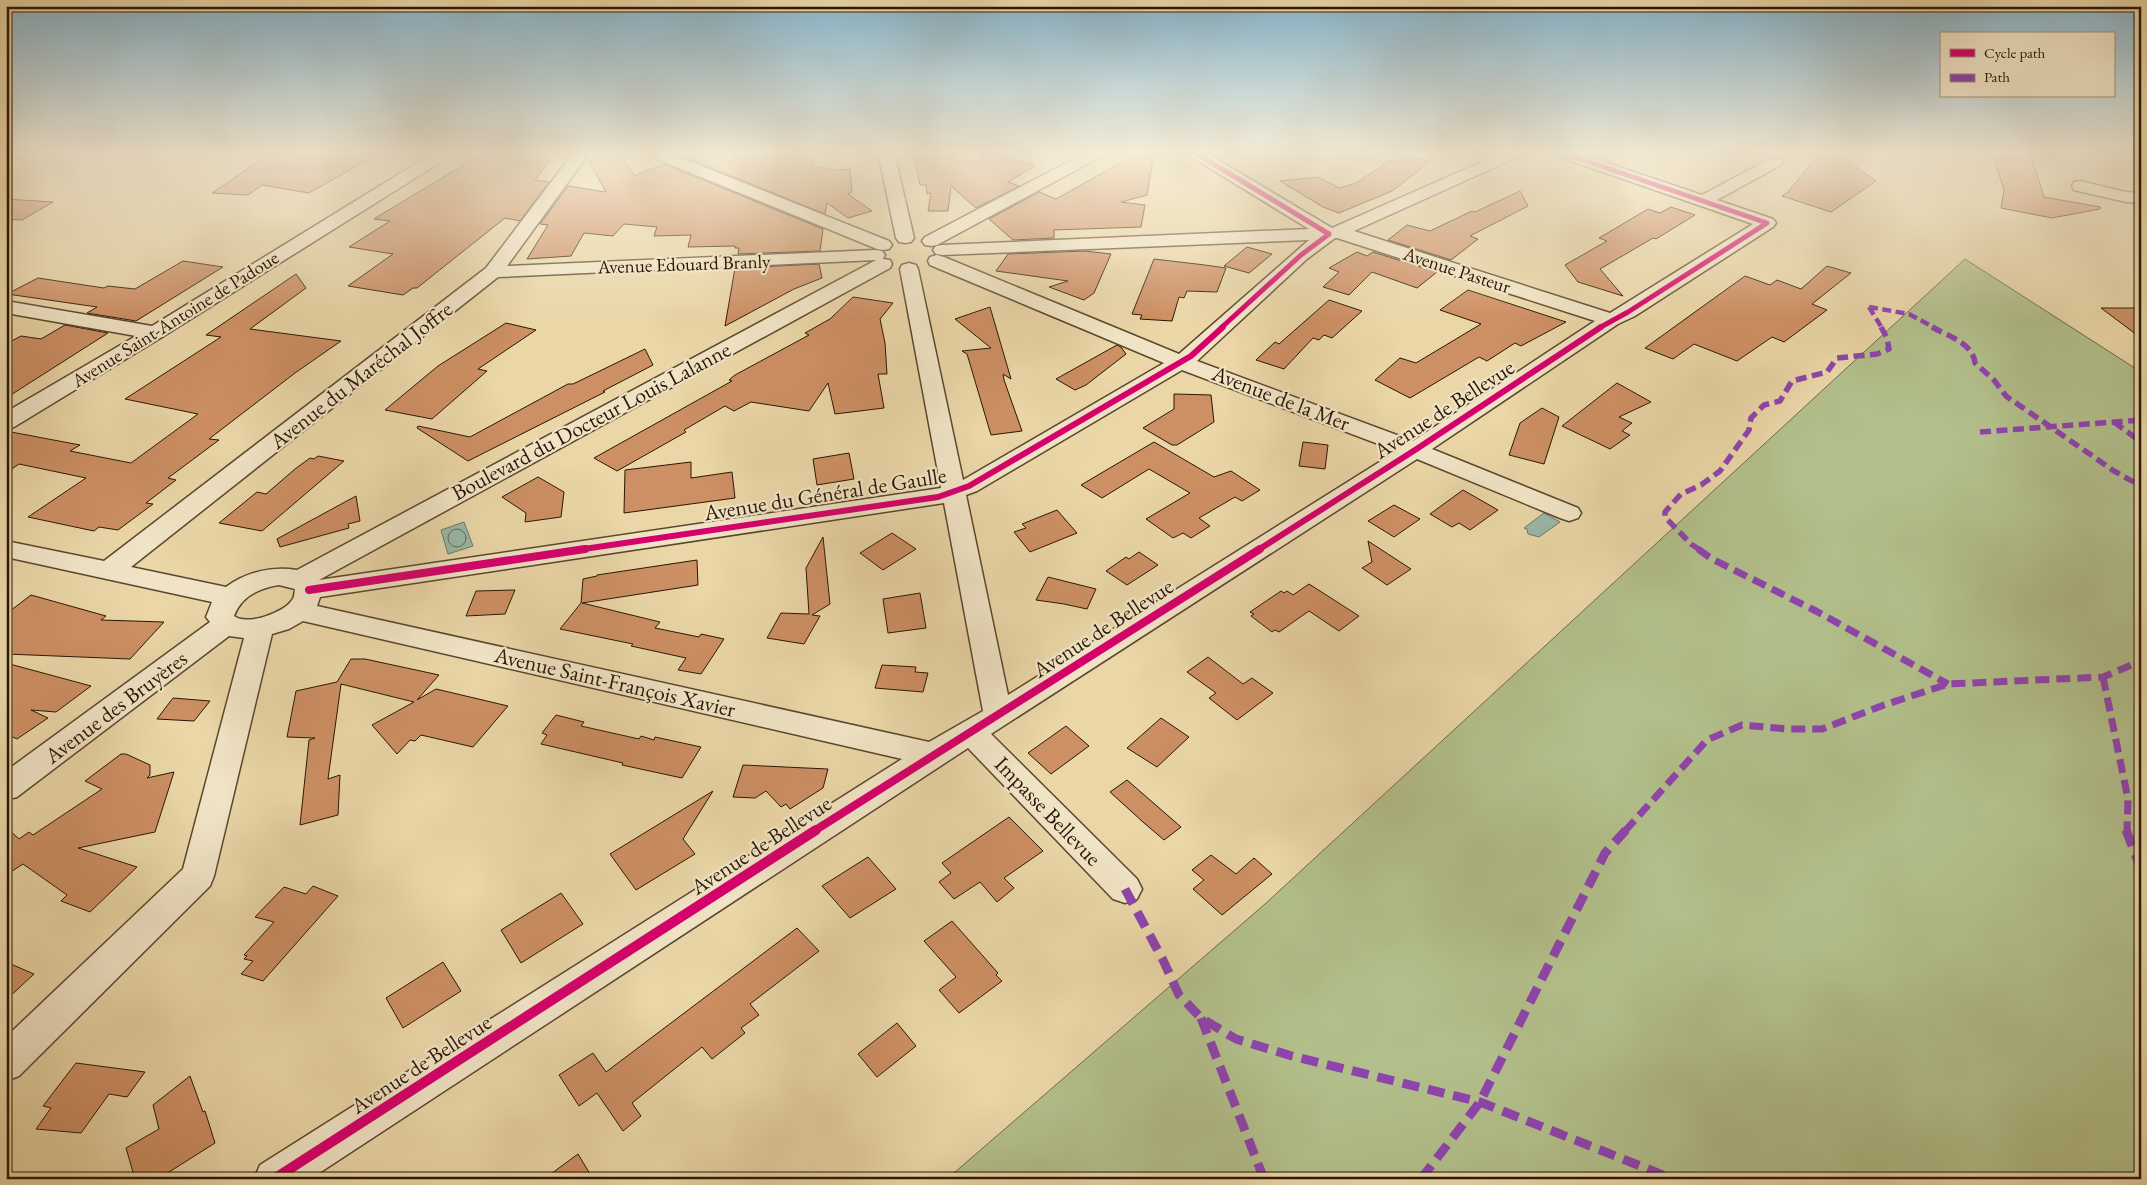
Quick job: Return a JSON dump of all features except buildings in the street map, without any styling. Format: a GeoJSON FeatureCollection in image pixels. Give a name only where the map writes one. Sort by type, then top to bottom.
{"type":"FeatureCollection","features":[{"type":"Feature","properties":{"kind":"street","name":"Avenue Saint-Antoine de Padoue"},"geometry":{"type":"LineString","coordinates":[[6,422],[155,334],[358,207]]}},
{"type":"Feature","properties":{"kind":"street","name":"Avenue du Maréchal Joffre"},"geometry":{"type":"LineString","coordinates":[[110,570],[493,272],[541,207]]}},
{"type":"Feature","properties":{"kind":"street"},"geometry":{"type":"LineString","coordinates":[[775,207],[881,255],[899,269],[925,267],[937,251],[1008,207]]}},
{"type":"Feature","properties":{"kind":"street"},"geometry":{"type":"LineString","coordinates":[[898,207],[905,238]]}},
{"type":"Feature","properties":{"kind":"street"},"geometry":{"type":"LineString","coordinates":[[1290,207],[1334,233],[1392,207]]}},
{"type":"Feature","properties":{"kind":"street","name":"Avenue de Bellevue"},"geometry":{"type":"LineString","coordinates":[[274,1179],[932,756],[998,716],[1415,450],[1612,320],[1767,224],[1721,207]]}},
{"type":"Feature","properties":{"kind":"street","name":"Avenue Pasteur"},"geometry":{"type":"LineString","coordinates":[[937,251],[1334,233],[1612,320]]}},
{"type":"Feature","properties":{"kind":"street","name":"Avenue du Général de Gaulle"},"geometry":{"type":"LineString","coordinates":[[302,593],[928,498],[954,492],[969,486],[1191,356],[1301,255],[1334,233]]}},
{"type":"Feature","properties":{"kind":"street"},"geometry":{"type":"LineString","coordinates":[[881,255],[905,238]]}},
{"type":"Feature","properties":{"kind":"street"},"geometry":{"type":"LineString","coordinates":[[905,238],[937,251]]}},
{"type":"Feature","properties":{"kind":"street","name":"Avenue de la Mer"},"geometry":{"type":"LineString","coordinates":[[937,251],[1158,353],[1415,450],[1569,513]]}},
{"type":"Feature","properties":{"kind":"street","name":"Avenue Edouard Branly"},"geometry":{"type":"LineString","coordinates":[[493,272],[881,255]]}},
{"type":"Feature","properties":{"kind":"street","name":"Boulevard du Docteur Louis Lalanne"},"geometry":{"type":"LineString","coordinates":[[302,593],[881,255]]}},
{"type":"Feature","properties":{"kind":"street"},"geometry":{"type":"LineString","coordinates":[[909,269],[998,716]]}},
{"type":"Feature","properties":{"kind":"street"},"geometry":{"type":"LineString","coordinates":[[6,307],[155,334]]}},
{"type":"Feature","properties":{"kind":"street"},"geometry":{"type":"LineString","coordinates":[[6,549],[231,596]]}},
{"type":"Feature","properties":{"kind":"street"},"geometry":{"type":"LineString","coordinates":[[280,576],[302,593],[274,624],[260,629],[240,630],[225,625],[221,619],[221,612],[231,596],[247,586],[266,578],[280,576]]}},
{"type":"Feature","properties":{"kind":"street","name":"Avenue Saint-François Xavier"},"geometry":{"type":"LineString","coordinates":[[302,593],[932,756]]}},
{"type":"Feature","properties":{"kind":"street","name":"Avenue des Bruyères"},"geometry":{"type":"LineString","coordinates":[[6,788],[225,625]]}},
{"type":"Feature","properties":{"kind":"street"},"geometry":{"type":"LineString","coordinates":[[6,1063],[198,876],[260,629]]}},
{"type":"Feature","properties":{"kind":"street","name":"Impasse Bellevue"},"geometry":{"type":"LineString","coordinates":[[971,733],[1125,889]]}},
{"type":"Feature","properties":{"kind":"green space"},"geometry":{"type":"Polygon","coordinates":[[[1965,259],[2141,372],[2141,1179],[947,1179],[1265,904],[1965,259]]]}},
{"type":"Feature","properties":{"kind":"water"},"geometry":{"type":"Polygon","coordinates":[[[1544,513],[1560,522],[1539,537],[1528,534],[1527,529],[1524,528],[1544,513]]]}},
{"type":"Feature","properties":{"kind":"water"},"geometry":{"type":"Polygon","coordinates":[[[464,522],[473,546],[448,554],[441,530],[464,522]]]}},
{"type":"Feature","properties":{"kind":"marked path"},"geometry":{"type":"LineString","coordinates":[[1869,307],[1885,332],[1889,349],[1877,354],[1837,358],[1827,372],[1792,381],[1780,401],[1764,405],[1751,418],[1749,430],[1720,471],[1701,485],[1681,494],[1665,512],[1665,517],[1691,544],[1712,559],[1816,611],[1948,684]]}},
{"type":"Feature","properties":{"kind":"marked path"},"geometry":{"type":"LineString","coordinates":[[1869,307],[1909,314],[1965,345],[1974,355],[1975,363],[1994,380],[2006,396],[2114,471],[2141,486]]}},
{"type":"Feature","properties":{"kind":"marked path"},"geometry":{"type":"LineString","coordinates":[[1980,432],[2141,420]]}},
{"type":"Feature","properties":{"kind":"marked path"},"geometry":{"type":"LineString","coordinates":[[2114,422],[2141,442]]}},
{"type":"Feature","properties":{"kind":"marked path"},"geometry":{"type":"LineString","coordinates":[[1421,1179],[1480,1102],[1605,853],[1707,740],[1742,725],[1788,729],[1822,729],[1884,705],[1948,684],[2103,677],[2141,661]]}},
{"type":"Feature","properties":{"kind":"marked path"},"geometry":{"type":"LineString","coordinates":[[2103,677],[2128,799],[2126,829],[2141,869]]}},
{"type":"Feature","properties":{"kind":"marked path"},"geometry":{"type":"LineString","coordinates":[[1125,889],[1163,960],[1179,995],[1201,1018],[1236,1039],[1292,1056],[1480,1102],[1673,1179]]}},
{"type":"Feature","properties":{"kind":"marked path"},"geometry":{"type":"LineString","coordinates":[[1201,1018],[1264,1179]]}},
{"type":"Feature","properties":{"kind":"cycle path"},"geometry":{"type":"LineString","coordinates":[[309,590],[938,497],[969,486],[1191,356],[1301,255],[1329,234],[1285,207]]}},
{"type":"Feature","properties":{"kind":"cycle path"},"geometry":{"type":"LineString","coordinates":[[274,1179],[932,755],[998,716],[1415,450],[1611,320],[1628,312],[1767,223],[1721,207]]}}]}
